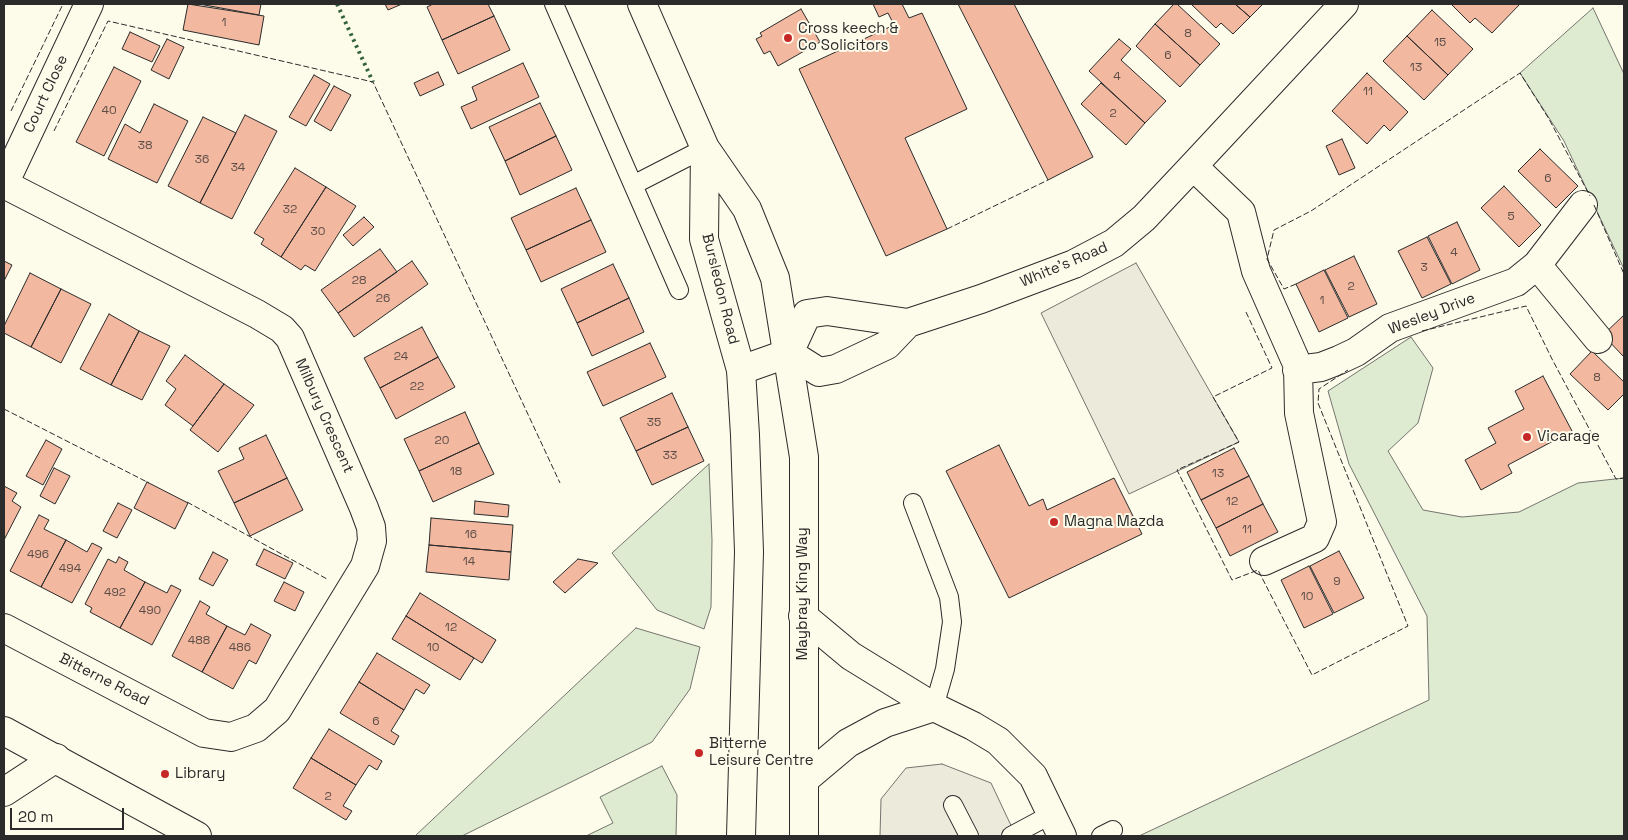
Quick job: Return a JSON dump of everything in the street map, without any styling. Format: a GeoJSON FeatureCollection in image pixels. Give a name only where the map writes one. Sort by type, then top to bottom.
{"type":"FeatureCollection","features":[{"type":"Feature","properties":{"kind":"street","name":"Court Close"},"geometry":{"type":"LineString","coordinates":[[4,184],[89,4]]}},
{"type":"Feature","properties":{"kind":"street","name":"Bursledon Road"},"geometry":{"type":"LineString","coordinates":[[642,4],[705,148],[747,209],[764,249],[775,278],[789,353]]}},
{"type":"Feature","properties":{"kind":"street","name":"White's Road"},"geometry":{"type":"LineString","coordinates":[[789,353],[819,372],[836,369],[887,345],[908,323],[981,299],[1074,264],[1114,243],[1144,218],[1344,4]]}},
{"type":"Feature","properties":{"kind":"street","name":"Bursledon Road"},"geometry":{"type":"LineString","coordinates":[[705,148],[704,239],[741,370]]}},
{"type":"Feature","properties":{"kind":"street"},"geometry":{"type":"LineString","coordinates":[[1193,166],[1241,212],[1256,271],[1298,370],[1299,413],[1322,522],[1314,538],[1264,561]]}},
{"type":"Feature","properties":{"kind":"street","name":"Milbury Crescent"},"geometry":{"type":"LineString","coordinates":[[4,184],[250,310],[282,329],[290,338],[371,527],[372,541],[365,566],[277,710],[256,728],[231,737],[204,733]]}},
{"type":"Feature","properties":{"kind":"street","name":"Wesley Drive"},"geometry":{"type":"LineString","coordinates":[[1298,370],[1339,360],[1356,352],[1390,328],[1516,282],[1537,265],[1582,205]]}},
{"type":"Feature","properties":{"kind":"street"},"geometry":{"type":"LineString","coordinates":[[1537,265],[1598,338]]}},
{"type":"Feature","properties":{"kind":"street"},"geometry":{"type":"LineString","coordinates":[[741,836],[749,552],[741,370],[789,353],[807,314],[827,310],[908,323]]}},
{"type":"Feature","properties":{"kind":"street","name":"Maybray King Way"},"geometry":{"type":"LineString","coordinates":[[789,353],[804,457],[804,836]]}},
{"type":"Feature","properties":{"kind":"street"},"geometry":{"type":"LineString","coordinates":[[803,616],[851,656],[934,707],[998,740],[1033,776],[1057,825]]}},
{"type":"Feature","properties":{"kind":"street","name":"Bitterne Road"},"geometry":{"type":"LineString","coordinates":[[4,628],[204,733]]}},
{"type":"Feature","properties":{"kind":"street"},"geometry":{"type":"LineString","coordinates":[[804,780],[848,743],[885,723],[934,707]]}},
{"type":"Feature","properties":{"kind":"street"},"geometry":{"type":"LineString","coordinates":[[4,731],[197,836]]}},
{"type":"Feature","properties":{"kind":"street"},"geometry":{"type":"LineString","coordinates":[[4,792],[56,758]]}},
{"type":"Feature","properties":{"kind":"lane"},"geometry":{"type":"LineString","coordinates":[[554,4],[679,290]]}},
{"type":"Feature","properties":{"kind":"lane"},"geometry":{"type":"LineString","coordinates":[[633,185],[705,148]]}},
{"type":"Feature","properties":{"kind":"lane"},"geometry":{"type":"LineString","coordinates":[[913,504],[948,597],[952,622],[945,669],[934,707]]}},
{"type":"Feature","properties":{"kind":"lane"},"geometry":{"type":"LineString","coordinates":[[953,806],[970,836]]}},
{"type":"Feature","properties":{"kind":"lane"},"geometry":{"type":"LineString","coordinates":[[1011,836],[1057,825]]}},
{"type":"Feature","properties":{"kind":"green space"},"geometry":{"type":"Polygon","coordinates":[[[1593,8],[1624,74],[1624,269],[1564,141],[1520,73],[1593,8]]]}},
{"type":"Feature","properties":{"kind":"green space"},"geometry":{"type":"Polygon","coordinates":[[[1411,337],[1433,368],[1418,423],[1388,451],[1423,510],[1462,517],[1519,512],[1578,483],[1624,478],[1624,836],[1139,836],[1429,700],[1427,616],[1349,464],[1328,391],[1411,337]]]}},
{"type":"Feature","properties":{"kind":"green space"},"geometry":{"type":"Polygon","coordinates":[[[709,464],[712,540],[711,607],[704,629],[657,610],[612,553],[709,464]]]}},
{"type":"Feature","properties":{"kind":"green space"},"geometry":{"type":"Polygon","coordinates":[[[636,628],[700,647],[690,689],[652,742],[462,836],[415,836],[636,628]]]}},
{"type":"Feature","properties":{"kind":"green space"},"geometry":{"type":"Polygon","coordinates":[[[662,766],[677,795],[676,836],[586,836],[613,823],[600,797],[662,766]]]}},
{"type":"Feature","properties":{"kind":"shaded area"},"geometry":{"type":"Polygon","coordinates":[[[1136,263],[1239,442],[1129,494],[1041,313],[1136,263]]]}},
{"type":"Feature","properties":{"kind":"shaded area"},"geometry":{"type":"Polygon","coordinates":[[[942,764],[991,783],[1016,836],[880,836],[881,799],[906,768],[942,764]]]}},
{"type":"Feature","properties":{"kind":"building"},"geometry":{"type":"Polygon","coordinates":[[[188,4],[264,16],[259,45],[183,30],[188,4]]]}},
{"type":"Feature","properties":{"kind":"building"},"geometry":{"type":"Polygon","coordinates":[[[199,4],[261,4],[259,15],[199,4]]]}},
{"type":"Feature","properties":{"kind":"building"},"geometry":{"type":"Polygon","coordinates":[[[385,4],[402,4],[388,10],[385,4]]]}},
{"type":"Feature","properties":{"kind":"building"},"geometry":{"type":"Polygon","coordinates":[[[433,4],[488,4],[494,16],[442,40],[427,7],[433,4]]]}},
{"type":"Feature","properties":{"kind":"building"},"geometry":{"type":"Polygon","coordinates":[[[873,4],[902,4],[909,18],[922,13],[967,109],[905,138],[947,229],[886,256],[799,69],[894,25],[888,13],[879,17],[873,4]]]}},
{"type":"Feature","properties":{"kind":"building"},"geometry":{"type":"Polygon","coordinates":[[[958,4],[1014,4],[1093,157],[1048,180],[958,4]]]}},
{"type":"Feature","properties":{"kind":"building"},"geometry":{"type":"Polygon","coordinates":[[[1174,4],[1177,4],[1220,44],[1200,65],[1155,24],[1174,4]]]}},
{"type":"Feature","properties":{"kind":"building"},"geometry":{"type":"Polygon","coordinates":[[[1191,4],[1235,4],[1250,17],[1233,34],[1221,23],[1216,28],[1191,4]]]}},
{"type":"Feature","properties":{"kind":"building"},"geometry":{"type":"Polygon","coordinates":[[[1235,4],[1263,4],[1250,17],[1235,4]]]}},
{"type":"Feature","properties":{"kind":"building"},"geometry":{"type":"Polygon","coordinates":[[[1451,4],[1520,4],[1492,33],[1475,18],[1470,23],[1451,4]]]}},
{"type":"Feature","properties":{"kind":"building","name":"Cross keech & Co Solicitors"},"geometry":{"type":"Polygon","coordinates":[[[801,9],[820,42],[778,66],[770,51],[764,54],[756,39],[762,36],[760,33],[801,9]]]}},
{"type":"Feature","properties":{"kind":"building"},"geometry":{"type":"Polygon","coordinates":[[[1432,10],[1473,49],[1448,75],[1407,36],[1432,10]]]}},
{"type":"Feature","properties":{"kind":"building"},"geometry":{"type":"Polygon","coordinates":[[[494,16],[510,50],[458,74],[442,40],[494,16]]]}},
{"type":"Feature","properties":{"kind":"building"},"geometry":{"type":"Polygon","coordinates":[[[1155,24],[1200,65],[1180,87],[1136,46],[1155,24]]]}},
{"type":"Feature","properties":{"kind":"building"},"geometry":{"type":"Polygon","coordinates":[[[130,32],[160,46],[152,62],[122,49],[130,32]]]}},
{"type":"Feature","properties":{"kind":"building"},"geometry":{"type":"Polygon","coordinates":[[[1407,36],[1448,75],[1424,100],[1383,61],[1407,36]]]}},
{"type":"Feature","properties":{"kind":"building"},"geometry":{"type":"Polygon","coordinates":[[[167,39],[184,47],[169,79],[151,70],[167,39]]]}},
{"type":"Feature","properties":{"kind":"building"},"geometry":{"type":"Polygon","coordinates":[[[1119,39],[1131,49],[1121,60],[1166,101],[1145,123],[1089,71],[1119,39]]]}},
{"type":"Feature","properties":{"kind":"building"},"geometry":{"type":"Polygon","coordinates":[[[523,63],[539,97],[471,129],[461,107],[477,100],[472,87],[523,63]]]}},
{"type":"Feature","properties":{"kind":"building"},"geometry":{"type":"Polygon","coordinates":[[[114,67],[141,81],[104,156],[76,142],[114,67]]]}},
{"type":"Feature","properties":{"kind":"building"},"geometry":{"type":"Polygon","coordinates":[[[438,72],[444,85],[420,96],[414,83],[438,72]]]}},
{"type":"Feature","properties":{"kind":"building"},"geometry":{"type":"Polygon","coordinates":[[[1367,73],[1408,112],[1390,131],[1384,125],[1367,144],[1332,111],[1367,73]]]}},
{"type":"Feature","properties":{"kind":"building"},"geometry":{"type":"Polygon","coordinates":[[[314,75],[330,84],[306,126],[289,117],[314,75]]]}},
{"type":"Feature","properties":{"kind":"building"},"geometry":{"type":"Polygon","coordinates":[[[1101,83],[1145,123],[1126,145],[1081,104],[1101,83]]]}},
{"type":"Feature","properties":{"kind":"building"},"geometry":{"type":"Polygon","coordinates":[[[334,86],[351,95],[331,131],[314,121],[334,86]]]}},
{"type":"Feature","properties":{"kind":"building"},"geometry":{"type":"Polygon","coordinates":[[[540,103],[556,136],[505,161],[489,127],[540,103]]]}},
{"type":"Feature","properties":{"kind":"building"},"geometry":{"type":"Polygon","coordinates":[[[154,104],[188,121],[157,183],[108,159],[125,124],[140,133],[154,104]]]}},
{"type":"Feature","properties":{"kind":"building"},"geometry":{"type":"Polygon","coordinates":[[[245,115],[277,131],[232,219],[200,203],[245,115]]]}},
{"type":"Feature","properties":{"kind":"building"},"geometry":{"type":"Polygon","coordinates":[[[203,117],[236,133],[200,203],[168,186],[203,117]]]}},
{"type":"Feature","properties":{"kind":"building"},"geometry":{"type":"Polygon","coordinates":[[[556,136],[572,170],[520,195],[505,161],[556,136]]]}},
{"type":"Feature","properties":{"kind":"building"},"geometry":{"type":"Polygon","coordinates":[[[1342,139],[1355,168],[1339,175],[1326,146],[1342,139]]]}},
{"type":"Feature","properties":{"kind":"building"},"geometry":{"type":"Polygon","coordinates":[[[1540,149],[1578,186],[1556,208],[1518,171],[1540,149]]]}},
{"type":"Feature","properties":{"kind":"building"},"geometry":{"type":"Polygon","coordinates":[[[295,168],[326,187],[281,257],[261,244],[264,239],[254,233],[295,168]]]}},
{"type":"Feature","properties":{"kind":"building"},"geometry":{"type":"Polygon","coordinates":[[[1504,186],[1541,225],[1519,247],[1481,208],[1504,186]]]}},
{"type":"Feature","properties":{"kind":"building"},"geometry":{"type":"Polygon","coordinates":[[[326,187],[356,206],[315,271],[305,265],[301,270],[281,257],[326,187]]]}},
{"type":"Feature","properties":{"kind":"building"},"geometry":{"type":"Polygon","coordinates":[[[576,188],[591,220],[526,250],[511,218],[576,188]]]}},
{"type":"Feature","properties":{"kind":"building"},"geometry":{"type":"Polygon","coordinates":[[[364,217],[374,227],[353,246],[343,235],[364,217]]]}},
{"type":"Feature","properties":{"kind":"building"},"geometry":{"type":"Polygon","coordinates":[[[591,220],[606,252],[541,282],[526,250],[591,220]]]}},
{"type":"Feature","properties":{"kind":"building"},"geometry":{"type":"Polygon","coordinates":[[[1457,222],[1480,270],[1452,284],[1428,236],[1457,222]]]}},
{"type":"Feature","properties":{"kind":"building"},"geometry":{"type":"Polygon","coordinates":[[[1427,237],[1451,284],[1422,298],[1398,251],[1427,237]]]}},
{"type":"Feature","properties":{"kind":"building"},"geometry":{"type":"Polygon","coordinates":[[[380,249],[397,272],[338,313],[321,290],[380,249]]]}},
{"type":"Feature","properties":{"kind":"building"},"geometry":{"type":"Polygon","coordinates":[[[1354,256],[1377,304],[1349,317],[1325,270],[1354,256]]]}},
{"type":"Feature","properties":{"kind":"building"},"geometry":{"type":"Polygon","coordinates":[[[4,261],[12,265],[4,281],[4,261]]]}},
{"type":"Feature","properties":{"kind":"building"},"geometry":{"type":"Polygon","coordinates":[[[412,261],[428,284],[354,337],[338,313],[412,261]]]}},
{"type":"Feature","properties":{"kind":"building"},"geometry":{"type":"Polygon","coordinates":[[[613,264],[629,298],[577,323],[561,289],[613,264]]]}},
{"type":"Feature","properties":{"kind":"building"},"geometry":{"type":"Polygon","coordinates":[[[1324,270],[1348,318],[1319,332],[1296,284],[1324,270]]]}},
{"type":"Feature","properties":{"kind":"building"},"geometry":{"type":"Polygon","coordinates":[[[30,273],[61,289],[31,347],[4,333],[4,326],[30,273]]]}},
{"type":"Feature","properties":{"kind":"building"},"geometry":{"type":"Polygon","coordinates":[[[61,289],[91,304],[61,363],[31,347],[61,289]]]}},
{"type":"Feature","properties":{"kind":"building"},"geometry":{"type":"Polygon","coordinates":[[[629,298],[644,332],[592,356],[577,323],[629,298]]]}},
{"type":"Feature","properties":{"kind":"building"},"geometry":{"type":"Polygon","coordinates":[[[109,314],[139,331],[111,385],[80,369],[109,314]]]}},
{"type":"Feature","properties":{"kind":"building"},"geometry":{"type":"Polygon","coordinates":[[[1624,315],[1624,357],[1603,335],[1624,315]]]}},
{"type":"Feature","properties":{"kind":"building"},"geometry":{"type":"Polygon","coordinates":[[[422,327],[438,357],[380,388],[364,358],[422,327]]]}},
{"type":"Feature","properties":{"kind":"building"},"geometry":{"type":"Polygon","coordinates":[[[139,331],[170,346],[142,400],[111,385],[139,331]]]}},
{"type":"Feature","properties":{"kind":"building"},"geometry":{"type":"Polygon","coordinates":[[[650,343],[666,377],[603,406],[587,372],[650,343]]]}},
{"type":"Feature","properties":{"kind":"building"},"geometry":{"type":"Polygon","coordinates":[[[1592,351],[1624,382],[1624,394],[1608,410],[1570,374],[1592,351]]]}},
{"type":"Feature","properties":{"kind":"building"},"geometry":{"type":"Polygon","coordinates":[[[185,355],[224,384],[193,426],[165,405],[176,389],[166,381],[185,355]]]}},
{"type":"Feature","properties":{"kind":"building"},"geometry":{"type":"Polygon","coordinates":[[[438,357],[455,387],[396,419],[380,388],[438,357]]]}},
{"type":"Feature","properties":{"kind":"building","name":"Vicarage"},"geometry":{"type":"Polygon","coordinates":[[[1543,376],[1572,431],[1508,465],[1512,473],[1481,490],[1465,460],[1496,443],[1488,428],[1524,409],[1515,391],[1543,376]]]}},
{"type":"Feature","properties":{"kind":"building"},"geometry":{"type":"Polygon","coordinates":[[[224,384],[254,405],[218,452],[190,430],[224,384]]]}},
{"type":"Feature","properties":{"kind":"building"},"geometry":{"type":"Polygon","coordinates":[[[672,393],[688,427],[636,451],[620,418],[672,393]]]}},
{"type":"Feature","properties":{"kind":"building"},"geometry":{"type":"Polygon","coordinates":[[[465,412],[479,443],[419,471],[404,439],[465,412]]]}},
{"type":"Feature","properties":{"kind":"building"},"geometry":{"type":"Polygon","coordinates":[[[688,427],[704,461],[652,485],[636,451],[688,427]]]}},
{"type":"Feature","properties":{"kind":"building"},"geometry":{"type":"Polygon","coordinates":[[[266,435],[287,478],[234,503],[218,471],[244,459],[239,448],[266,435]]]}},
{"type":"Feature","properties":{"kind":"building"},"geometry":{"type":"Polygon","coordinates":[[[46,440],[62,449],[43,485],[26,476],[46,440]]]}},
{"type":"Feature","properties":{"kind":"building"},"geometry":{"type":"Polygon","coordinates":[[[479,443],[494,474],[433,502],[419,471],[479,443]]]}},
{"type":"Feature","properties":{"kind":"building","name":"Magna Mazda"},"geometry":{"type":"Polygon","coordinates":[[[999,445],[1029,506],[1043,499],[1047,510],[1114,478],[1142,534],[1009,598],[946,471],[999,445]]]}},
{"type":"Feature","properties":{"kind":"building"},"geometry":{"type":"Polygon","coordinates":[[[1234,448],[1249,476],[1201,500],[1187,472],[1234,448]]]}},
{"type":"Feature","properties":{"kind":"building"},"geometry":{"type":"Polygon","coordinates":[[[54,468],[70,476],[55,504],[40,496],[54,468]]]}},
{"type":"Feature","properties":{"kind":"building"},"geometry":{"type":"Polygon","coordinates":[[[1249,476],[1263,504],[1216,528],[1201,500],[1249,476]]]}},
{"type":"Feature","properties":{"kind":"building"},"geometry":{"type":"Polygon","coordinates":[[[287,478],[303,510],[250,536],[234,503],[287,478]]]}},
{"type":"Feature","properties":{"kind":"building"},"geometry":{"type":"Polygon","coordinates":[[[147,482],[188,503],[175,529],[134,508],[147,482]]]}},
{"type":"Feature","properties":{"kind":"building"},"geometry":{"type":"Polygon","coordinates":[[[4,486],[17,493],[12,501],[21,507],[4,540],[4,486]]]}},
{"type":"Feature","properties":{"kind":"building"},"geometry":{"type":"Polygon","coordinates":[[[475,501],[509,505],[508,517],[474,514],[475,501]]]}},
{"type":"Feature","properties":{"kind":"building"},"geometry":{"type":"Polygon","coordinates":[[[118,503],[132,510],[117,538],[103,531],[118,503]]]}},
{"type":"Feature","properties":{"kind":"building"},"geometry":{"type":"Polygon","coordinates":[[[1263,504],[1278,532],[1230,556],[1216,528],[1263,504]]]}},
{"type":"Feature","properties":{"kind":"building"},"geometry":{"type":"Polygon","coordinates":[[[39,515],[49,520],[44,529],[66,540],[41,587],[10,571],[39,515]]]}},
{"type":"Feature","properties":{"kind":"building"},"geometry":{"type":"Polygon","coordinates":[[[431,518],[513,525],[511,552],[429,545],[431,518]]]}},
{"type":"Feature","properties":{"kind":"building"},"geometry":{"type":"Polygon","coordinates":[[[66,540],[87,552],[92,543],[102,548],[72,603],[41,587],[66,540]]]}},
{"type":"Feature","properties":{"kind":"building"},"geometry":{"type":"Polygon","coordinates":[[[429,545],[511,552],[509,580],[426,572],[429,545]]]}},
{"type":"Feature","properties":{"kind":"building"},"geometry":{"type":"Polygon","coordinates":[[[264,549],[293,563],[285,579],[256,565],[264,549]]]}},
{"type":"Feature","properties":{"kind":"building"},"geometry":{"type":"Polygon","coordinates":[[[1339,551],[1364,598],[1334,613],[1310,566],[1339,551]]]}},
{"type":"Feature","properties":{"kind":"building"},"geometry":{"type":"Polygon","coordinates":[[[213,552],[228,560],[213,586],[199,579],[213,552]]]}},
{"type":"Feature","properties":{"kind":"building"},"geometry":{"type":"Polygon","coordinates":[[[119,557],[128,562],[124,570],[145,582],[120,628],[90,612],[92,608],[85,604],[108,559],[116,563],[119,557]]]}},
{"type":"Feature","properties":{"kind":"building"},"geometry":{"type":"Polygon","coordinates":[[[578,559],[598,563],[565,593],[553,582],[578,559]]]}},
{"type":"Feature","properties":{"kind":"building"},"geometry":{"type":"Polygon","coordinates":[[[1309,566],[1333,614],[1304,628],[1281,580],[1309,566]]]}},
{"type":"Feature","properties":{"kind":"building"},"geometry":{"type":"Polygon","coordinates":[[[145,582],[167,593],[171,585],[181,590],[152,645],[120,628],[145,582]]]}},
{"type":"Feature","properties":{"kind":"building"},"geometry":{"type":"Polygon","coordinates":[[[284,582],[304,592],[295,611],[274,601],[284,582]]]}},
{"type":"Feature","properties":{"kind":"building"},"geometry":{"type":"Polygon","coordinates":[[[420,593],[496,640],[482,663],[406,616],[420,593]]]}},
{"type":"Feature","properties":{"kind":"building"},"geometry":{"type":"Polygon","coordinates":[[[200,601],[210,607],[206,614],[227,626],[202,672],[172,656],[200,601]]]}},
{"type":"Feature","properties":{"kind":"building"},"geometry":{"type":"Polygon","coordinates":[[[406,616],[474,658],[460,680],[392,639],[406,616]]]}},
{"type":"Feature","properties":{"kind":"building"},"geometry":{"type":"Polygon","coordinates":[[[251,624],[271,635],[256,664],[249,660],[233,689],[202,672],[227,626],[245,635],[251,624]]]}},
{"type":"Feature","properties":{"kind":"building"},"geometry":{"type":"Polygon","coordinates":[[[377,653],[430,685],[424,694],[416,689],[404,710],[359,682],[377,653]]]}},
{"type":"Feature","properties":{"kind":"building"},"geometry":{"type":"Polygon","coordinates":[[[359,682],[404,710],[391,731],[399,736],[394,745],[340,713],[359,682]]]}},
{"type":"Feature","properties":{"kind":"building"},"geometry":{"type":"Polygon","coordinates":[[[329,729],[382,761],[377,770],[369,765],[356,785],[311,758],[329,729]]]}},
{"type":"Feature","properties":{"kind":"building"},"geometry":{"type":"Polygon","coordinates":[[[311,758],[356,785],[343,806],[352,811],[346,820],[293,788],[311,758]]]}},
{"type":"Feature","properties":{"kind":"hedge"},"geometry":{"type":"LineString","coordinates":[[337,4],[373,82]]}},
{"type":"Feature","properties":{"kind":"fence"},"geometry":{"type":"LineString","coordinates":[[11,111],[63,4]]}},
{"type":"Feature","properties":{"kind":"fence"},"geometry":{"type":"LineString","coordinates":[[54,131],[108,21],[373,82],[560,483]]}},
{"type":"Feature","properties":{"kind":"fence"},"geometry":{"type":"LineString","coordinates":[[1296,284],[1284,289],[1267,259],[1274,230],[1311,211],[1520,73],[1549,119],[1590,196]]}},
{"type":"Feature","properties":{"kind":"fence"},"geometry":{"type":"LineString","coordinates":[[947,229],[1048,180]]}},
{"type":"Feature","properties":{"kind":"fence"},"geometry":{"type":"LineString","coordinates":[[1594,205],[1624,274]]}},
{"type":"Feature","properties":{"kind":"fence"},"geometry":{"type":"LineString","coordinates":[[1422,331],[1526,306],[1616,479],[1624,478]]}},
{"type":"Feature","properties":{"kind":"fence"},"geometry":{"type":"LineString","coordinates":[[1246,312],[1272,368],[1213,397],[1239,442],[1177,470],[1232,580],[1258,570],[1312,675],[1408,626],[1318,403],[1319,389],[1348,370]]}},
{"type":"Feature","properties":{"kind":"fence"},"geometry":{"type":"LineString","coordinates":[[4,409],[149,483]]}},
{"type":"Feature","properties":{"kind":"fence"},"geometry":{"type":"LineString","coordinates":[[187,502],[327,579]]}},
{"type":"Feature","properties":{"kind":"place","name":"Cross keech & Co Solicitors"},"geometry":{"type":"Point","coordinates":[788,38]}},
{"type":"Feature","properties":{"kind":"place","name":"Vicarage"},"geometry":{"type":"Point","coordinates":[1527,437]}},
{"type":"Feature","properties":{"kind":"place","name":"Magna Mazda"},"geometry":{"type":"Point","coordinates":[1054,522]}},
{"type":"Feature","properties":{"kind":"place","name":"Bitterne Leisure Centre"},"geometry":{"type":"Point","coordinates":[699,753]}},
{"type":"Feature","properties":{"kind":"place","name":"Library"},"geometry":{"type":"Point","coordinates":[165,774]}}]}
